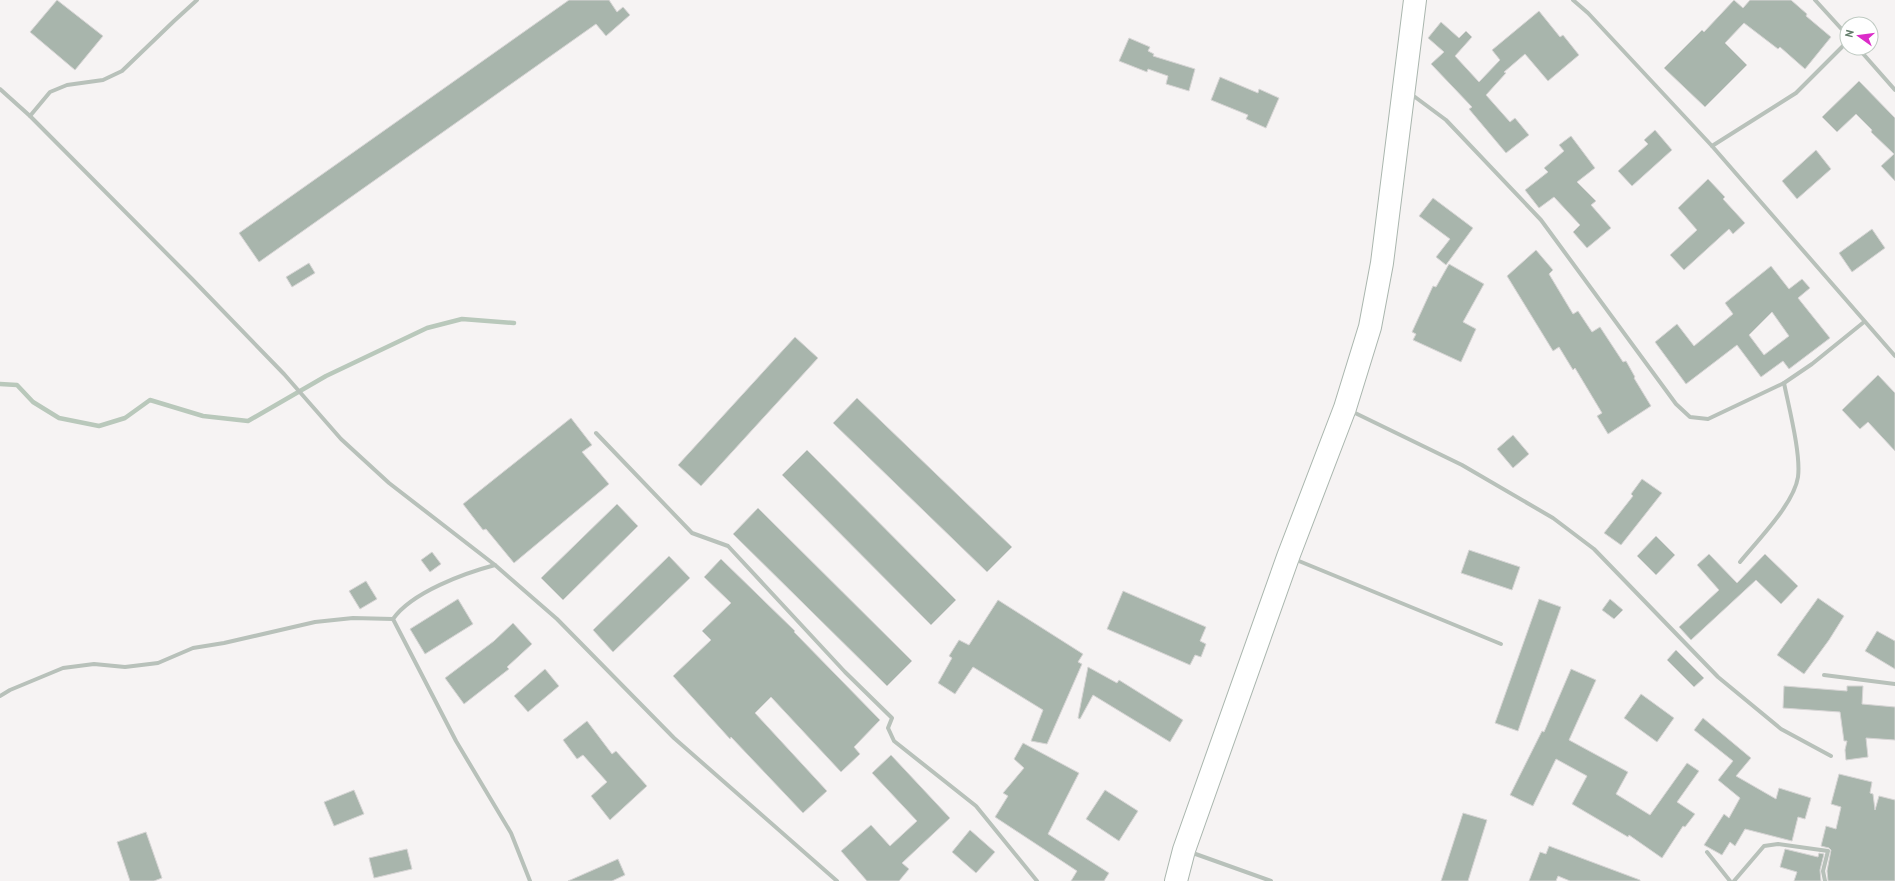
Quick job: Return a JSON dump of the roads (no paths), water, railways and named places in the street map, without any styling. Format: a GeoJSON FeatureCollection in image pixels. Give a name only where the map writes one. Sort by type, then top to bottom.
{"type":"FeatureCollection","features":[{"type":"Feature","properties":{"kind":"main road"},"geometry":{"type":"LineString","coordinates":[[1176,881],[1184,850],[1288,557],[1345,408],[1370,327],[1382,263],[1415,0]]}},
{"type":"Feature","properties":{"kind":"street"},"geometry":{"type":"LineString","coordinates":[[30,116],[50,92],[67,85],[103,80],[122,71],[197,0]]}},
{"type":"Feature","properties":{"kind":"street"},"geometry":{"type":"LineString","coordinates":[[1573,0],[1588,13],[1712,146],[1895,356]]}},
{"type":"Feature","properties":{"kind":"street"},"geometry":{"type":"LineString","coordinates":[[1815,0],[1839,26]]}},
{"type":"Feature","properties":{"kind":"street"},"geometry":{"type":"LineString","coordinates":[[1712,146],[1796,93],[1839,50]]}},
{"type":"Feature","properties":{"kind":"street"},"geometry":{"type":"LineString","coordinates":[[1865,56],[1895,90]]}},
{"type":"Feature","properties":{"kind":"street"},"geometry":{"type":"LineString","coordinates":[[1404,88],[1446,120],[1541,220],[1676,404],[1690,417],[1708,419],[1784,383],[1812,364],[1864,322]]}},
{"type":"Feature","properties":{"kind":"street"},"geometry":{"type":"LineString","coordinates":[[0,89],[30,116],[192,279],[284,374],[341,439],[389,483],[495,565],[557,619],[674,738],[837,881]]}},
{"type":"Feature","properties":{"kind":"street"},"geometry":{"type":"LineString","coordinates":[[1740,562],[1788,503],[1798,478],[1798,459],[1784,383]]}},
{"type":"Feature","properties":{"kind":"street"},"geometry":{"type":"LineString","coordinates":[[1345,408],[1462,465],[1553,518],[1594,549],[1718,677],[1781,729],[1831,756]]}},
{"type":"Feature","properties":{"kind":"street"},"geometry":{"type":"LineString","coordinates":[[596,434],[692,533],[728,546],[846,672],[892,718],[888,728],[894,741],[976,806],[1037,881]]}},
{"type":"Feature","properties":{"kind":"street"},"geometry":{"type":"LineString","coordinates":[[1288,557],[1501,644]]}},
{"type":"Feature","properties":{"kind":"street"},"geometry":{"type":"LineString","coordinates":[[394,619],[403,608],[420,596],[466,573],[495,565]]}},
{"type":"Feature","properties":{"kind":"street"},"geometry":{"type":"LineString","coordinates":[[0,696],[10,690],[64,668],[94,664],[124,667],[158,663],[193,648],[224,643],[315,622],[353,618],[394,619]]}},
{"type":"Feature","properties":{"kind":"street"},"geometry":{"type":"LineString","coordinates":[[394,619],[456,741],[511,833],[530,881]]}},
{"type":"Feature","properties":{"kind":"street"},"geometry":{"type":"LineString","coordinates":[[1824,675],[1895,684]]}},
{"type":"Feature","properties":{"kind":"street"},"geometry":{"type":"LineString","coordinates":[[1734,881],[1764,846],[1778,844],[1828,851],[1823,871],[1825,881]]}},
{"type":"Feature","properties":{"kind":"street"},"geometry":{"type":"LineString","coordinates":[[1184,850],[1271,881]]}},
{"type":"Feature","properties":{"kind":"street"},"geometry":{"type":"LineString","coordinates":[[1707,852],[1730,881]]}},
{"type":"Feature","properties":{"kind":"waterway"},"geometry":{"type":"LineString","coordinates":[[0,384],[17,385],[33,402],[59,418],[99,426],[125,418],[150,400],[203,416],[248,421],[326,376],[427,328],[462,319],[514,323]]}}]}
